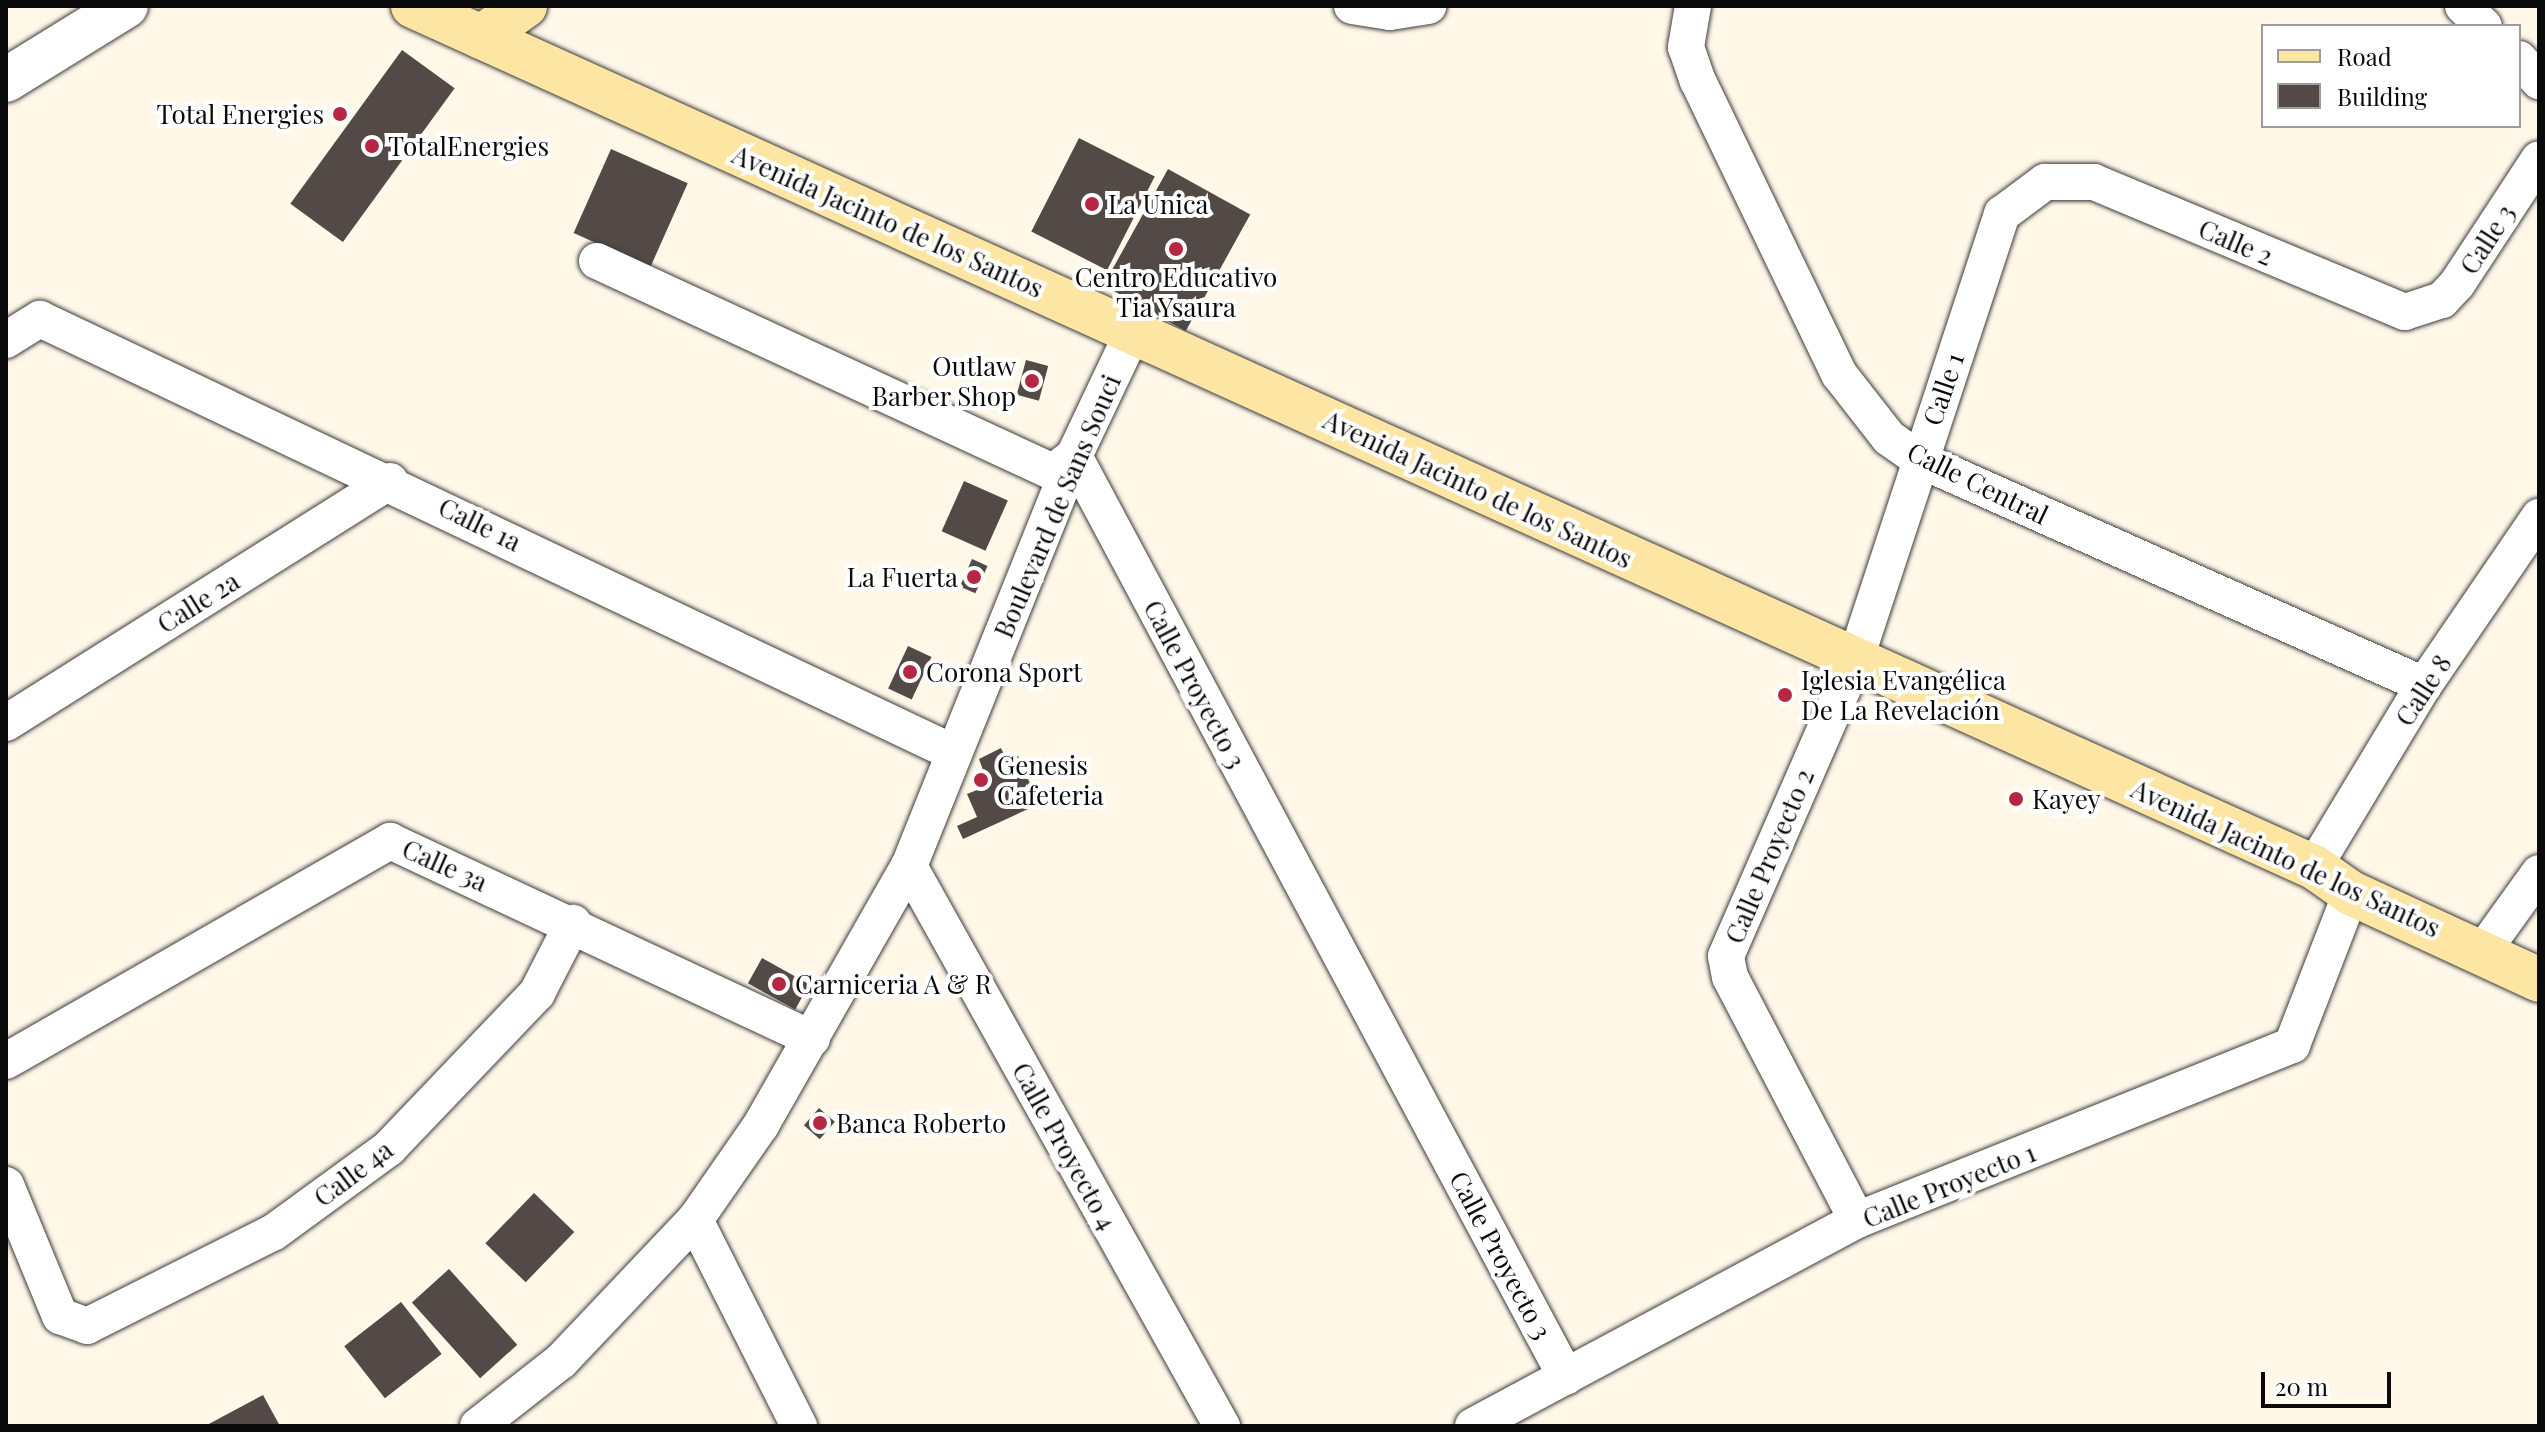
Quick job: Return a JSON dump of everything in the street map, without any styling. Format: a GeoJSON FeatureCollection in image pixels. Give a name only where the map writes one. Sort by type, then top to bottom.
{"type":"FeatureCollection","features":[{"type":"Feature","properties":{"kind":"main road","name":"Avenida Jacinto de los Santos"},"geometry":{"type":"LineString","coordinates":[[413,6],[2314,867],[2351,893],[2483,951],[2539,980]]}},
{"type":"Feature","properties":{"kind":"main road"},"geometry":{"type":"LineString","coordinates":[[481,37],[525,6]]}},
{"type":"Feature","properties":{"kind":"street"},"geometry":{"type":"LineString","coordinates":[[6,80],[126,6]]}},
{"type":"Feature","properties":{"kind":"street"},"geometry":{"type":"LineString","coordinates":[[1352,6],[1390,12],[1429,6]]}},
{"type":"Feature","properties":{"kind":"street","name":"Calle Central"},"geometry":{"type":"LineString","coordinates":[[1693,6],[1686,47],[1698,81],[1839,374],[1861,408],[1920,460],[2424,685]]}},
{"type":"Feature","properties":{"kind":"street"},"geometry":{"type":"LineString","coordinates":[[2463,6],[2482,24]]}},
{"type":"Feature","properties":{"kind":"street"},"geometry":{"type":"LineString","coordinates":[[2521,61],[2539,81]]}},
{"type":"Feature","properties":{"kind":"street","name":"Calle 3"},"geometry":{"type":"LineString","coordinates":[[2425,309],[2457,284],[2539,159]]}},
{"type":"Feature","properties":{"kind":"street","name":"Calle 1"},"geometry":{"type":"LineString","coordinates":[[1855,661],[2002,214],[2045,182]]}},
{"type":"Feature","properties":{"kind":"street","name":"Calle 2"},"geometry":{"type":"LineString","coordinates":[[2045,182],[2094,182],[2390,308],[2425,309]]}},
{"type":"Feature","properties":{"kind":"street"},"geometry":{"type":"LineString","coordinates":[[597,261],[1053,472],[1074,456]]}},
{"type":"Feature","properties":{"kind":"street","name":"Calle 1a"},"geometry":{"type":"LineString","coordinates":[[6,340],[40,319],[390,481],[954,753]]}},
{"type":"Feature","properties":{"kind":"street","name":"Boulevard de Sans Souci"},"geometry":{"type":"LineString","coordinates":[[478,1426],[561,1361],[695,1220],[812,1039],[909,866],[1074,456],[1133,332]]}},
{"type":"Feature","properties":{"kind":"street","name":"Calle Proyecto 3"},"geometry":{"type":"LineString","coordinates":[[1074,456],[1566,1377]]}},
{"type":"Feature","properties":{"kind":"street","name":"Calle 2a"},"geometry":{"type":"LineString","coordinates":[[6,723],[390,481]]}},
{"type":"Feature","properties":{"kind":"street","name":"Calle 8"},"geometry":{"type":"LineString","coordinates":[[2314,867],[2424,685],[2539,517]]}},
{"type":"Feature","properties":{"kind":"street","name":"Calle Proyecto 2"},"geometry":{"type":"LineString","coordinates":[[1855,661],[1726,956],[1730,977],[1857,1220]]}},
{"type":"Feature","properties":{"kind":"street","name":"Calle 3a"},"geometry":{"type":"LineString","coordinates":[[6,1061],[390,841],[573,923],[812,1039]]}},
{"type":"Feature","properties":{"kind":"street","name":"Calle Proyecto 4"},"geometry":{"type":"LineString","coordinates":[[909,866],[1222,1426]]}},
{"type":"Feature","properties":{"kind":"street"},"geometry":{"type":"LineString","coordinates":[[2483,951],[2539,873]]}},
{"type":"Feature","properties":{"kind":"street","name":"Calle Proyecto 1"},"geometry":{"type":"LineString","coordinates":[[1473,1426],[1857,1220],[2292,1045],[2351,893]]}},
{"type":"Feature","properties":{"kind":"street","name":"Calle 4a"},"geometry":{"type":"LineString","coordinates":[[6,1185],[60,1316],[87,1326],[274,1232],[389,1148],[537,993],[573,923]]}},
{"type":"Feature","properties":{"kind":"street"},"geometry":{"type":"LineString","coordinates":[[695,1220],[799,1426]]}},
{"type":"Feature","properties":{"kind":"building","name":"TotalEnergies"},"geometry":{"type":"Polygon","coordinates":[[[402,50],[455,88],[343,242],[290,204],[402,50]]]}},
{"type":"Feature","properties":{"kind":"building","name":"La Unica"},"geometry":{"type":"Polygon","coordinates":[[[1079,138],[1155,177],[1107,270],[1031,232],[1079,138]]]}},
{"type":"Feature","properties":{"kind":"building"},"geometry":{"type":"Polygon","coordinates":[[[611,149],[688,183],[650,267],[574,233],[611,149]]]}},
{"type":"Feature","properties":{"kind":"building","name":"Centro Educativo Tia Ysaura"},"geometry":{"type":"Polygon","coordinates":[[[1168,169],[1250,215],[1186,331],[1104,285],[1168,169]]]}},
{"type":"Feature","properties":{"kind":"building","name":"Outlaw Barber Shop"},"geometry":{"type":"Polygon","coordinates":[[[1026,360],[1048,366],[1039,401],[1017,395],[1026,360]]]}},
{"type":"Feature","properties":{"kind":"building"},"geometry":{"type":"Polygon","coordinates":[[[964,481],[1008,501],[985,551],[942,531],[964,481]]]}},
{"type":"Feature","properties":{"kind":"building","name":"La Fuerta"},"geometry":{"type":"Polygon","coordinates":[[[972,559],[988,566],[975,593],[960,586],[972,559]]]}},
{"type":"Feature","properties":{"kind":"building","name":"Corona Sport"},"geometry":{"type":"Polygon","coordinates":[[[908,646],[932,657],[912,700],[888,689],[908,646]]]}},
{"type":"Feature","properties":{"kind":"building"},"geometry":{"type":"Polygon","coordinates":[[[1001,748],[1007,761],[1018,756],[1039,804],[963,839],[957,826],[977,817],[967,794],[977,790],[971,775],[983,770],[979,759],[1001,748]]]}},
{"type":"Feature","properties":{"kind":"building","name":"Carniceria A & R"},"geometry":{"type":"Polygon","coordinates":[[[762,958],[809,984],[795,1010],[748,983],[762,958]]]}},
{"type":"Feature","properties":{"kind":"building","name":"Banca Roberto"},"geometry":{"type":"Polygon","coordinates":[[[819,1108],[835,1122],[820,1139],[804,1125],[819,1108]]]}},
{"type":"Feature","properties":{"kind":"building"},"geometry":{"type":"Polygon","coordinates":[[[534,1193],[574,1232],[526,1282],[485,1243],[534,1193]]]}},
{"type":"Feature","properties":{"kind":"building"},"geometry":{"type":"Polygon","coordinates":[[[449,1269],[517,1345],[480,1378],[412,1302],[449,1269]]]}},
{"type":"Feature","properties":{"kind":"building"},"geometry":{"type":"Polygon","coordinates":[[[401,1302],[442,1354],[385,1398],[344,1346],[401,1302]]]}},
{"type":"Feature","properties":{"kind":"building"},"geometry":{"type":"Polygon","coordinates":[[[263,1395],[280,1426],[205,1426],[263,1395]]]}},
{"type":"Feature","properties":{"kind":"place","name":"Total Energies"},"geometry":{"type":"Point","coordinates":[340,114]}},
{"type":"Feature","properties":{"kind":"place","name":"TotalEnergies"},"geometry":{"type":"Point","coordinates":[372,146]}},
{"type":"Feature","properties":{"kind":"place","name":"La Unica"},"geometry":{"type":"Point","coordinates":[1092,204]}},
{"type":"Feature","properties":{"kind":"place","name":"Centro Educativo Tia Ysaura"},"geometry":{"type":"Point","coordinates":[1176,249]}},
{"type":"Feature","properties":{"kind":"place","name":"Outlaw Barber Shop"},"geometry":{"type":"Point","coordinates":[1032,381]}},
{"type":"Feature","properties":{"kind":"place","name":"La Fuerta"},"geometry":{"type":"Point","coordinates":[974,577]}},
{"type":"Feature","properties":{"kind":"place","name":"Corona Sport"},"geometry":{"type":"Point","coordinates":[910,672]}},
{"type":"Feature","properties":{"kind":"place","name":"Iglesia Evangélica De La Revelación"},"geometry":{"type":"Point","coordinates":[1785,695]}},
{"type":"Feature","properties":{"kind":"place","name":"Genesis Cafeteria"},"geometry":{"type":"Point","coordinates":[981,780]}},
{"type":"Feature","properties":{"kind":"place","name":"Kayey"},"geometry":{"type":"Point","coordinates":[2016,799]}},
{"type":"Feature","properties":{"kind":"place","name":"Carniceria A & R"},"geometry":{"type":"Point","coordinates":[779,984]}},
{"type":"Feature","properties":{"kind":"place","name":"Banca Roberto"},"geometry":{"type":"Point","coordinates":[820,1123]}}]}
